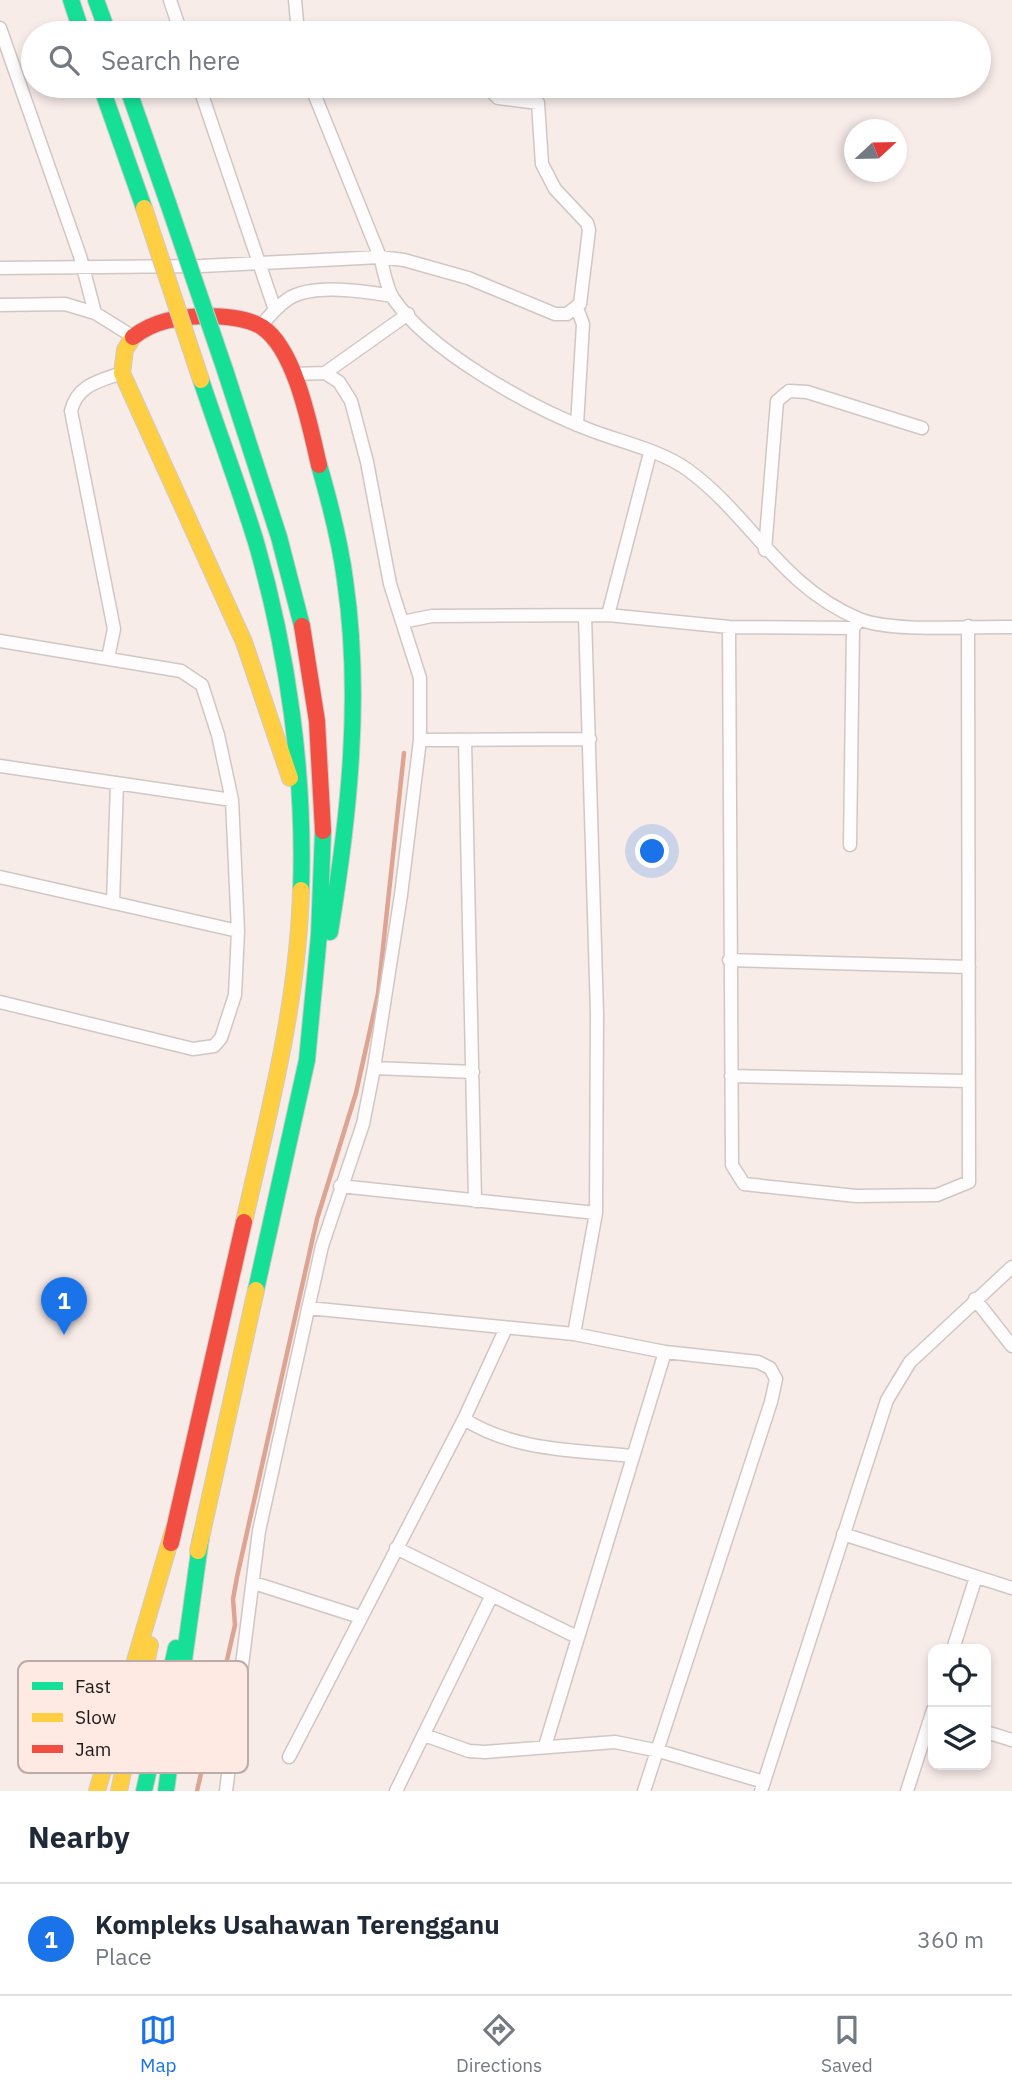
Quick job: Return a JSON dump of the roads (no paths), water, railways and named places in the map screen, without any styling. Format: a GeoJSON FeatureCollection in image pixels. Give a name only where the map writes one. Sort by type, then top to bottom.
{"type":"FeatureCollection","features":[{"type":"Feature","properties":{"kind":"main road"},"geometry":{"type":"LineString","coordinates":[[71,0],[78,21]]}},
{"type":"Feature","properties":{"kind":"main road"},"geometry":{"type":"LineString","coordinates":[[96,0],[104,21]]}},
{"type":"Feature","properties":{"kind":"main road"},"geometry":{"type":"LineString","coordinates":[[105,98],[145,208],[270,598],[296,742],[300,816],[298,948],[293,999],[146,1661]]}},
{"type":"Feature","properties":{"kind":"main road"},"geometry":{"type":"LineString","coordinates":[[131,98],[225,370],[295,596],[319,724],[324,777],[323,862],[310,1043]]}},
{"type":"Feature","properties":{"kind":"main road"},"geometry":{"type":"LineString","coordinates":[[174,1661],[310,1043],[340,879],[349,756],[351,662],[346,588],[338,535],[292,374],[279,346],[261,326],[239,318],[188,317],[153,323],[132,336],[124,352],[122,373],[244,642],[283,753],[300,816]]}},
{"type":"Feature","properties":{"kind":"main road"},"geometry":{"type":"LineString","coordinates":[[135,1661],[173,1531]]}},
{"type":"Feature","properties":{"kind":"main road"},"geometry":{"type":"LineString","coordinates":[[184,1661],[201,1537]]}},
{"type":"Feature","properties":{"kind":"main road"},"geometry":{"type":"LineString","coordinates":[[97,1791],[102,1773]]}},
{"type":"Feature","properties":{"kind":"main road"},"geometry":{"type":"LineString","coordinates":[[119,1791],[123,1773]]}},
{"type":"Feature","properties":{"kind":"main road"},"geometry":{"type":"LineString","coordinates":[[145,1791],[149,1773]]}},
{"type":"Feature","properties":{"kind":"main road"},"geometry":{"type":"LineString","coordinates":[[166,1791],[168,1773]]}},
{"type":"Feature","properties":{"kind":"street"},"geometry":{"type":"LineString","coordinates":[[170,0],[177,21]]}},
{"type":"Feature","properties":{"kind":"street"},"geometry":{"type":"LineString","coordinates":[[295,0],[297,21]]}},
{"type":"Feature","properties":{"kind":"street"},"geometry":{"type":"LineString","coordinates":[[0,28],[21,89]]}},
{"type":"Feature","properties":{"kind":"street"},"geometry":{"type":"LineString","coordinates":[[24,98],[95,313]]}},
{"type":"Feature","properties":{"kind":"street"},"geometry":{"type":"LineString","coordinates":[[203,98],[275,310]]}},
{"type":"Feature","properties":{"kind":"street"},"geometry":{"type":"LineString","coordinates":[[316,98],[381,260],[390,291],[408,314],[440,345],[495,383],[577,425],[684,467],[698,478],[794,579],[857,624]]}},
{"type":"Feature","properties":{"kind":"street"},"geometry":{"type":"LineString","coordinates":[[498,98],[538,103],[542,164],[555,189],[587,223],[589,230],[578,308],[583,324],[577,425]]}},
{"type":"Feature","properties":{"kind":"street"},"geometry":{"type":"LineString","coordinates":[[0,268],[84,273],[258,263],[404,260],[468,278],[555,314],[567,314],[578,308]]}},
{"type":"Feature","properties":{"kind":"street"},"geometry":{"type":"LineString","coordinates":[[261,326],[290,297],[307,291],[390,291]]}},
{"type":"Feature","properties":{"kind":"street"},"geometry":{"type":"LineString","coordinates":[[0,305],[65,304],[95,313],[132,336]]}},
{"type":"Feature","properties":{"kind":"street"},"geometry":{"type":"LineString","coordinates":[[292,374],[325,373],[408,314]]}},
{"type":"Feature","properties":{"kind":"street"},"geometry":{"type":"LineString","coordinates":[[108,659],[114,629],[71,411],[74,399],[84,387],[122,373]]}},
{"type":"Feature","properties":{"kind":"street"},"geometry":{"type":"LineString","coordinates":[[244,1661],[259,1531],[321,1246],[363,1124],[374,1068],[401,895],[420,740],[420,678],[390,584],[367,462],[351,401],[339,382],[325,373]]}},
{"type":"Feature","properties":{"kind":"street"},"geometry":{"type":"LineString","coordinates":[[765,550],[777,401],[789,391],[807,392],[922,428]]}},
{"type":"Feature","properties":{"kind":"street"},"geometry":{"type":"LineString","coordinates":[[608,615],[650,453]]}},
{"type":"Feature","properties":{"kind":"street"},"geometry":{"type":"LineString","coordinates":[[574,1334],[596,1213],[597,1013],[585,615]]}},
{"type":"Feature","properties":{"kind":"street"},"geometry":{"type":"LineString","coordinates":[[402,622],[432,616],[608,615],[729,626],[857,624],[1012,627]]}},
{"type":"Feature","properties":{"kind":"street"},"geometry":{"type":"LineString","coordinates":[[850,845],[857,624]]}},
{"type":"Feature","properties":{"kind":"street"},"geometry":{"type":"LineString","coordinates":[[729,626],[732,1165],[744,1184],[856,1196],[937,1195],[969,1181],[968,626]]}},
{"type":"Feature","properties":{"kind":"street"},"geometry":{"type":"LineString","coordinates":[[0,641],[181,671],[202,685],[218,736],[232,800],[238,931],[235,995],[221,1038],[214,1046],[193,1049],[0,1002]]}},
{"type":"Feature","properties":{"kind":"street"},"geometry":{"type":"LineString","coordinates":[[420,740],[590,739]]}},
{"type":"Feature","properties":{"kind":"street"},"geometry":{"type":"LineString","coordinates":[[464,740],[475,1201]]}},
{"type":"Feature","properties":{"kind":"street"},"geometry":{"type":"LineString","coordinates":[[0,766],[232,800]]}},
{"type":"Feature","properties":{"kind":"street"},"geometry":{"type":"LineString","coordinates":[[113,903],[117,783]]}},
{"type":"Feature","properties":{"kind":"street"},"geometry":{"type":"LineString","coordinates":[[0,877],[238,931]]}},
{"type":"Feature","properties":{"kind":"street"},"geometry":{"type":"LineString","coordinates":[[729,960],[969,967]]}},
{"type":"Feature","properties":{"kind":"street"},"geometry":{"type":"LineString","coordinates":[[374,1068],[473,1072]]}},
{"type":"Feature","properties":{"kind":"street"},"geometry":{"type":"LineString","coordinates":[[731,1076],[969,1081]]}},
{"type":"Feature","properties":{"kind":"street"},"geometry":{"type":"LineString","coordinates":[[340,1186],[596,1213]]}},
{"type":"Feature","properties":{"kind":"street"},"geometry":{"type":"LineString","coordinates":[[424,1735],[469,1751],[615,1742],[659,1751],[763,1786],[887,1400],[909,1362],[1012,1267]]}},
{"type":"Feature","properties":{"kind":"street"},"geometry":{"type":"LineString","coordinates":[[975,1299],[1012,1346]]}},
{"type":"Feature","properties":{"kind":"street"},"geometry":{"type":"LineString","coordinates":[[308,1308],[574,1334],[665,1352],[758,1362],[770,1368],[776,1379],[644,1791]]}},
{"type":"Feature","properties":{"kind":"street"},"geometry":{"type":"LineString","coordinates":[[289,1757],[464,1419],[506,1328]]}},
{"type":"Feature","properties":{"kind":"street"},"geometry":{"type":"LineString","coordinates":[[545,1746],[665,1352]]}},
{"type":"Feature","properties":{"kind":"street"},"geometry":{"type":"LineString","coordinates":[[464,1419],[486,1433],[507,1441],[632,1456]]}},
{"type":"Feature","properties":{"kind":"street"},"geometry":{"type":"LineString","coordinates":[[843,1534],[1012,1588]]}},
{"type":"Feature","properties":{"kind":"street"},"geometry":{"type":"LineString","coordinates":[[396,1548],[577,1637]]}},
{"type":"Feature","properties":{"kind":"street"},"geometry":{"type":"LineString","coordinates":[[955,1644],[976,1577]]}},
{"type":"Feature","properties":{"kind":"street"},"geometry":{"type":"LineString","coordinates":[[254,1583],[360,1617]]}},
{"type":"Feature","properties":{"kind":"street"},"geometry":{"type":"LineString","coordinates":[[396,1791],[492,1595]]}},
{"type":"Feature","properties":{"kind":"street"},"geometry":{"type":"LineString","coordinates":[[907,1791],[928,1730]]}},
{"type":"Feature","properties":{"kind":"street"},"geometry":{"type":"LineString","coordinates":[[991,1734],[1012,1740]]}},
{"type":"Feature","properties":{"kind":"street"},"geometry":{"type":"LineString","coordinates":[[226,1791],[228,1773]]}},
{"type":"Feature","properties":{"kind":"waterway"},"geometry":{"type":"LineString","coordinates":[[227,1661],[235,1625],[233,1599],[237,1577],[317,1219],[356,1093],[378,994],[404,753]]}},
{"type":"Feature","properties":{"kind":"waterway"},"geometry":{"type":"LineString","coordinates":[[197,1791],[201,1773]]}},
{"type":"Feature","properties":{"kind":"place","name":"Kompleks Usahawan Terengganu"},"geometry":{"type":"Point","coordinates":[64,1335]}}]}
